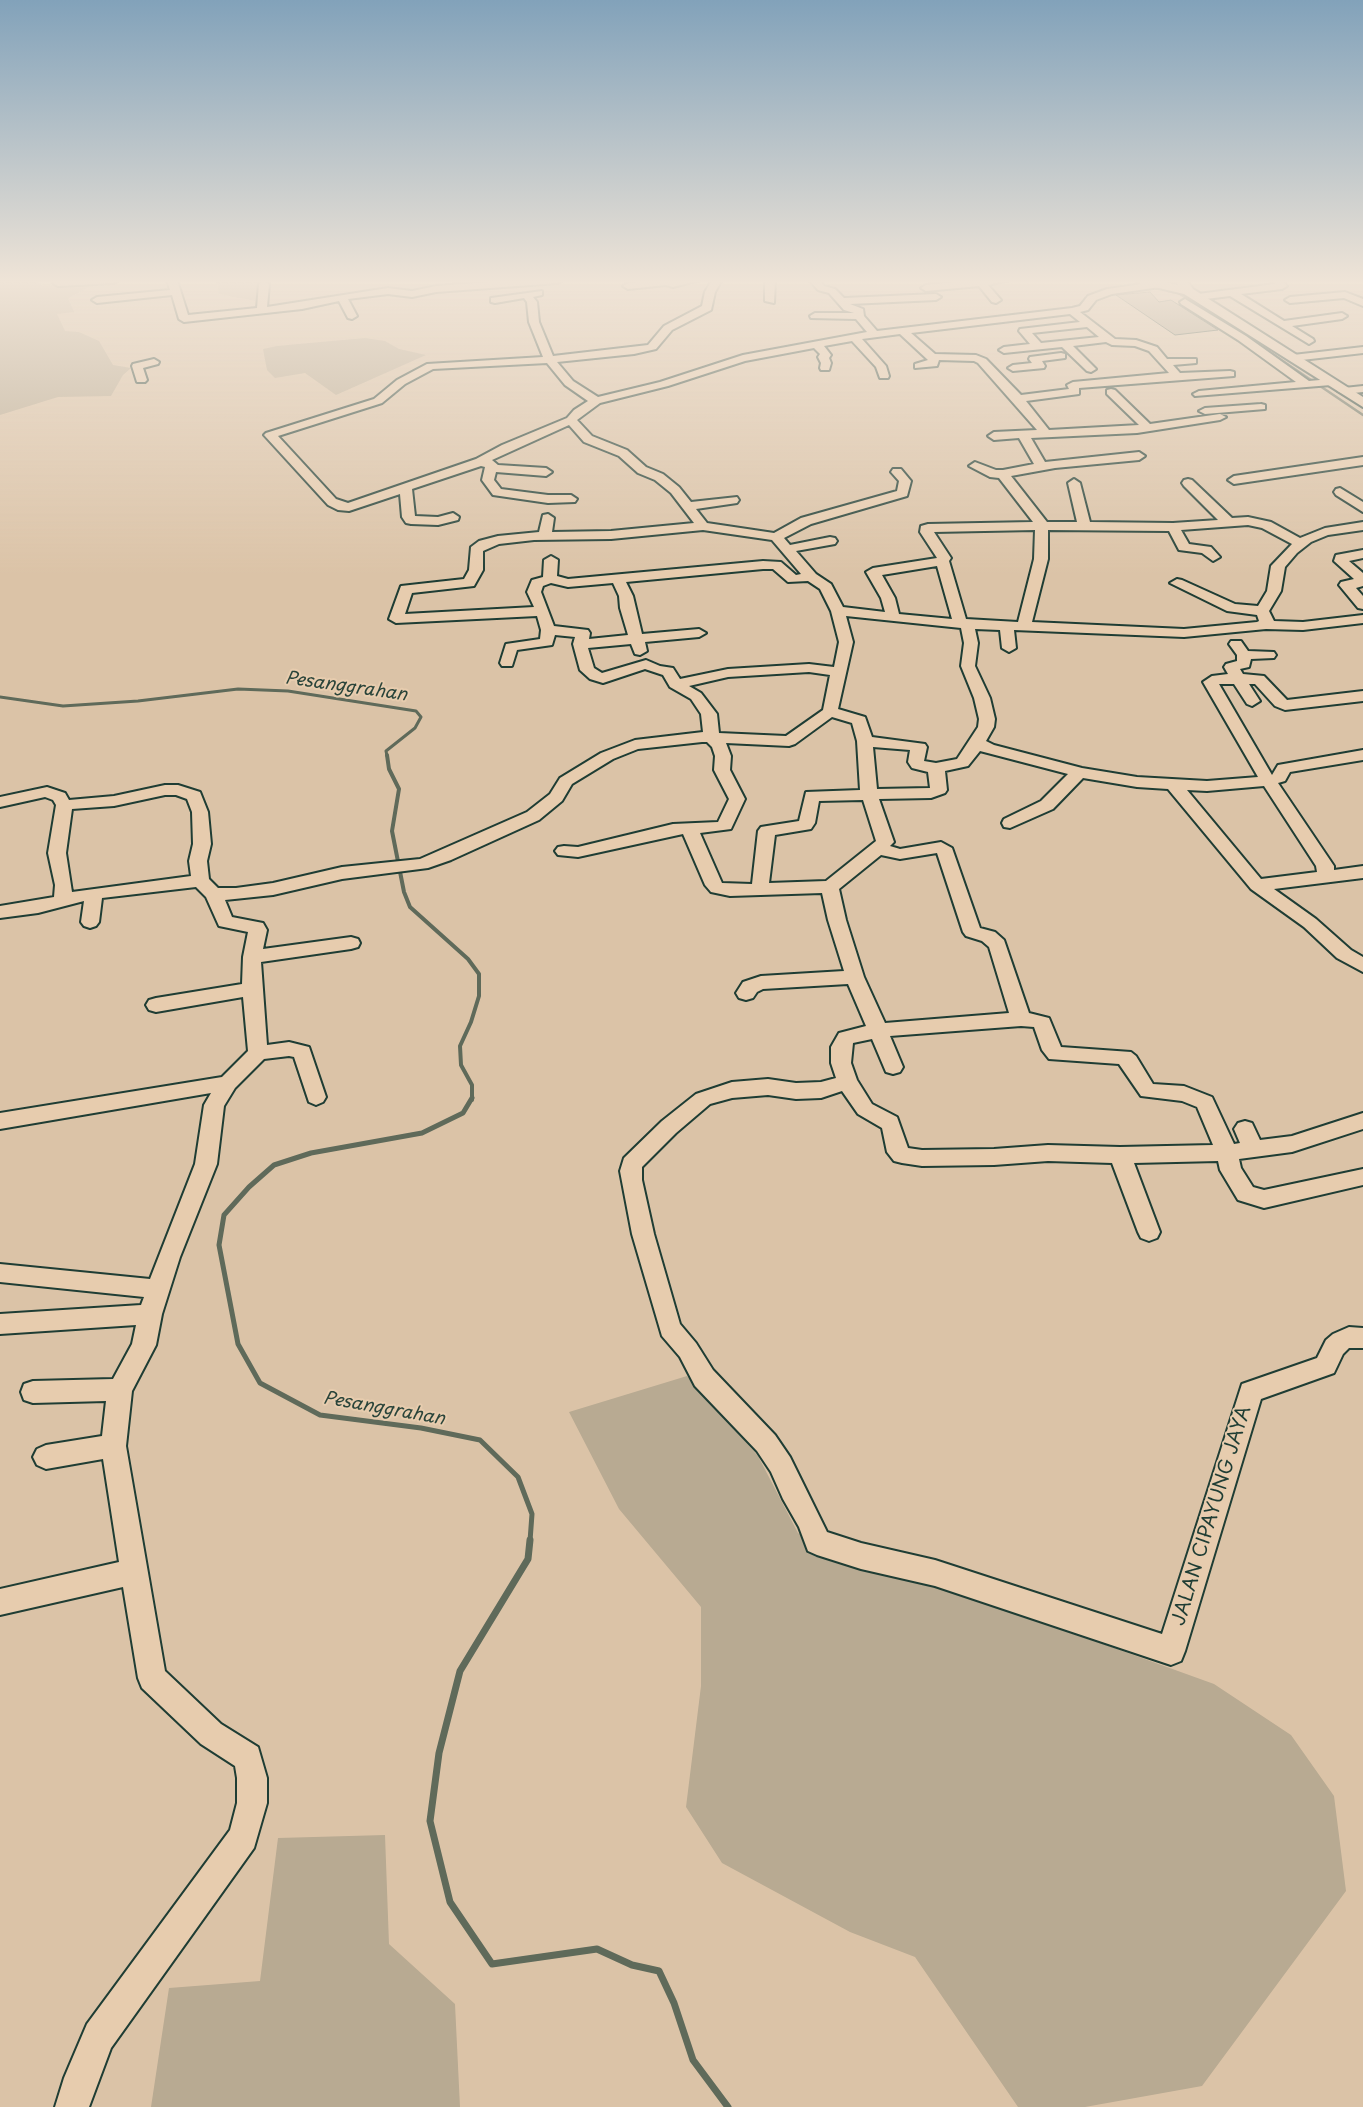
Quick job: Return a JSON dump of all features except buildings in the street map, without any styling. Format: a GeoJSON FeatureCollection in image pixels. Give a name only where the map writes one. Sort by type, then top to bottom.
{"type":"FeatureCollection","features":[{"type":"Feature","properties":{"kind":"main road"},"geometry":{"type":"LineString","coordinates":[[1321,378],[1363,403]]}},
{"type":"Feature","properties":{"kind":"street"},"geometry":{"type":"LineString","coordinates":[[408,378],[378,401],[270,435],[332,502],[343,507],[369,501],[406,488],[486,465],[546,472]]}},
{"type":"Feature","properties":{"kind":"street"},"geometry":{"type":"LineString","coordinates":[[565,378],[596,401]]}},
{"type":"Feature","properties":{"kind":"street"},"geometry":{"type":"LineString","coordinates":[[486,465],[506,448],[570,420],[578,412],[596,401],[681,378]]}},
{"type":"Feature","properties":{"kind":"street"},"geometry":{"type":"LineString","coordinates":[[998,378],[1045,432]]}},
{"type":"Feature","properties":{"kind":"street"},"geometry":{"type":"LineString","coordinates":[[1018,399],[1075,392],[1073,385],[1150,378]]}},
{"type":"Feature","properties":{"kind":"street"},"geometry":{"type":"LineString","coordinates":[[1303,378],[1309,384]]}},
{"type":"Feature","properties":{"kind":"street"},"geometry":{"type":"LineString","coordinates":[[1218,414],[1199,394],[1328,382]]}},
{"type":"Feature","properties":{"kind":"street"},"geometry":{"type":"LineString","coordinates":[[1344,391],[1363,389]]}},
{"type":"Feature","properties":{"kind":"street"},"geometry":{"type":"LineString","coordinates":[[1111,392],[1147,427]]}},
{"type":"Feature","properties":{"kind":"street"},"geometry":{"type":"LineString","coordinates":[[994,436],[1147,427],[1261,407]]}},
{"type":"Feature","properties":{"kind":"street"},"geometry":{"type":"LineString","coordinates":[[1136,416],[1218,414]]}},
{"type":"Feature","properties":{"kind":"street"},"geometry":{"type":"LineString","coordinates":[[570,420],[588,439],[623,453],[642,470],[658,477],[675,490],[703,526]]}},
{"type":"Feature","properties":{"kind":"street"},"geometry":{"type":"LineString","coordinates":[[1023,434],[1041,467]]}},
{"type":"Feature","properties":{"kind":"street"},"geometry":{"type":"LineString","coordinates":[[975,466],[994,474],[1003,474],[1041,467],[1139,456]]}},
{"type":"Feature","properties":{"kind":"street"},"geometry":{"type":"LineString","coordinates":[[1234,480],[1363,461]]}},
{"type":"Feature","properties":{"kind":"street"},"geometry":{"type":"LineString","coordinates":[[486,465],[488,480],[497,492],[548,499],[571,499]]}},
{"type":"Feature","properties":{"kind":"street"},"geometry":{"type":"LineString","coordinates":[[543,611],[396,620],[406,589],[469,583],[476,570],[476,550],[488,543],[545,535],[611,535],[703,526],[776,537],[806,521],[902,493],[905,481],[897,472]]}},
{"type":"Feature","properties":{"kind":"street"},"geometry":{"type":"LineString","coordinates":[[1003,474],[1042,526],[1041,559],[1024,626]]}},
{"type":"Feature","properties":{"kind":"street"},"geometry":{"type":"LineString","coordinates":[[1074,483],[1084,525]]}},
{"type":"Feature","properties":{"kind":"street"},"geometry":{"type":"LineString","coordinates":[[1188,483],[1228,522]]}},
{"type":"Feature","properties":{"kind":"street"},"geometry":{"type":"LineString","coordinates":[[406,488],[408,517],[411,520],[438,521],[452,517]]}},
{"type":"Feature","properties":{"kind":"street"},"geometry":{"type":"LineString","coordinates":[[1340,492],[1363,508]]}},
{"type":"Feature","properties":{"kind":"street"},"geometry":{"type":"LineString","coordinates":[[689,506],[733,500]]}},
{"type":"Feature","properties":{"kind":"street"},"geometry":{"type":"LineString","coordinates":[[1159,514],[1184,547],[1206,550],[1213,556]]}},
{"type":"Feature","properties":{"kind":"street"},"geometry":{"type":"LineString","coordinates":[[545,535],[548,518]]}},
{"type":"Feature","properties":{"kind":"street"},"geometry":{"type":"LineString","coordinates":[[866,742],[917,746],[919,748],[916,762],[918,765],[936,768],[962,763],[971,753],[986,727],[987,719],[982,698],[968,666],[971,643],[942,561],[944,558],[927,528],[1084,525],[1169,527],[1228,522],[1256,522],[1300,543]]}},
{"type":"Feature","properties":{"kind":"street"},"geometry":{"type":"LineString","coordinates":[[1264,618],[1274,591],[1278,566],[1300,543],[1325,532],[1363,526]]}},
{"type":"Feature","properties":{"kind":"street"},"geometry":{"type":"LineString","coordinates":[[479,529],[488,543]]}},
{"type":"Feature","properties":{"kind":"street"},"geometry":{"type":"LineString","coordinates":[[1325,532],[1360,554]]}},
{"type":"Feature","properties":{"kind":"street"},"geometry":{"type":"LineString","coordinates":[[0,912],[64,902],[77,897],[173,883],[236,894],[273,889],[342,873],[422,864],[445,856],[533,816],[556,797],[566,781],[607,756],[635,745],[711,737],[789,741],[830,712],[846,642],[838,611],[826,587],[811,577],[776,537]]}},
{"type":"Feature","properties":{"kind":"street"},"geometry":{"type":"LineString","coordinates":[[787,550],[830,540]]}},
{"type":"Feature","properties":{"kind":"street"},"geometry":{"type":"LineString","coordinates":[[1360,554],[1341,558],[1341,560],[1361,578],[1358,583],[1346,585],[1363,605]]}},
{"type":"Feature","properties":{"kind":"street"},"geometry":{"type":"LineString","coordinates":[[550,579],[551,560]]}},
{"type":"Feature","properties":{"kind":"street"},"geometry":{"type":"LineString","coordinates":[[893,617],[888,598],[873,572],[910,568],[942,561]]}},
{"type":"Feature","properties":{"kind":"street"},"geometry":{"type":"LineString","coordinates":[[507,663],[511,648],[547,642],[548,630],[543,611],[534,592],[534,587],[537,583],[550,579],[568,583],[773,564],[793,580],[811,577]]}},
{"type":"Feature","properties":{"kind":"street"},"geometry":{"type":"LineString","coordinates":[[564,850],[578,852],[673,829],[705,828],[724,825],[737,799],[722,770],[723,756],[720,746],[711,737],[709,714],[693,694],[675,684],[668,671],[657,670],[646,664],[636,639],[626,596],[617,578]]}},
{"type":"Feature","properties":{"kind":"street"},"geometry":{"type":"LineString","coordinates":[[1177,583],[1225,605],[1264,618],[1303,626],[1363,619]]}},
{"type":"Feature","properties":{"kind":"street"},"geometry":{"type":"LineString","coordinates":[[838,611],[915,621],[1184,633],[1227,630],[1264,618]]}},
{"type":"Feature","properties":{"kind":"street"},"geometry":{"type":"LineString","coordinates":[[1004,624],[1008,630],[1009,648]]}},
{"type":"Feature","properties":{"kind":"street"},"geometry":{"type":"LineString","coordinates":[[548,630],[583,633],[580,644],[587,670],[600,678],[646,664]]}},
{"type":"Feature","properties":{"kind":"street"},"geometry":{"type":"LineString","coordinates":[[1227,630],[1244,655],[1244,664],[1232,666],[1252,701]]}},
{"type":"Feature","properties":{"kind":"street"},"geometry":{"type":"LineString","coordinates":[[580,644],[699,633]]}},
{"type":"Feature","properties":{"kind":"street"},"geometry":{"type":"LineString","coordinates":[[1244,655],[1269,655]]}},
{"type":"Feature","properties":{"kind":"street"},"geometry":{"type":"LineString","coordinates":[[675,684],[728,673],[809,668],[838,672]]}},
{"type":"Feature","properties":{"kind":"street"},"geometry":{"type":"LineString","coordinates":[[1326,876],[1325,866],[1269,781],[1224,708],[1211,682],[1216,679],[1260,679],[1280,704],[1285,706],[1363,696]]}},
{"type":"Feature","properties":{"kind":"street"},"geometry":{"type":"LineString","coordinates":[[689,828],[717,888],[730,890],[830,887],[843,879],[885,842],[869,794],[866,742],[859,720],[830,712]]}},
{"type":"Feature","properties":{"kind":"street"},"geometry":{"type":"LineString","coordinates":[[977,743],[989,749],[1054,764],[1079,772],[1137,782],[1174,785],[1207,786],[1269,781],[1279,778],[1284,768],[1363,755]]}},
{"type":"Feature","properties":{"kind":"street"},"geometry":{"type":"LineString","coordinates":[[760,888],[767,831],[805,826],[812,796],[924,794],[939,790],[936,768]]}},
{"type":"Feature","properties":{"kind":"street"},"geometry":{"type":"LineString","coordinates":[[1010,823],[1028,816],[1047,805],[1079,772]]}},
{"type":"Feature","properties":{"kind":"street"},"geometry":{"type":"LineString","coordinates":[[1174,785],[1257,885],[1310,923],[1344,954],[1363,966]]}},
{"type":"Feature","properties":{"kind":"street"},"geometry":{"type":"LineString","coordinates":[[64,805],[114,801],[165,790],[178,790],[194,796],[200,812],[202,844],[198,861],[207,888],[225,922],[258,928],[252,957],[252,989],[258,1053]]}},
{"type":"Feature","properties":{"kind":"street"},"geometry":{"type":"LineString","coordinates":[[0,802],[30,794],[52,792],[59,797],[64,805],[57,854],[64,885],[64,902]]}},
{"type":"Feature","properties":{"kind":"street"},"geometry":{"type":"LineString","coordinates":[[878,849],[900,854],[941,847],[946,852],[972,932],[988,936],[997,944],[1021,1019]]}},
{"type":"Feature","properties":{"kind":"street"},"geometry":{"type":"LineString","coordinates":[[1257,885],[1363,872]]}},
{"type":"Feature","properties":{"kind":"street"},"geometry":{"type":"LineString","coordinates":[[830,887],[837,920],[855,977],[893,1067]]}},
{"type":"Feature","properties":{"kind":"street"},"geometry":{"type":"LineString","coordinates":[[90,922],[89,917],[94,895]]}},
{"type":"Feature","properties":{"kind":"street"},"geometry":{"type":"LineString","coordinates":[[252,957],[351,943]]}},
{"type":"Feature","properties":{"kind":"street"},"geometry":{"type":"LineString","coordinates":[[746,993],[750,987],[761,983],[855,977]]}},
{"type":"Feature","properties":{"kind":"street"},"geometry":{"type":"LineString","coordinates":[[156,1005],[252,989]]}},
{"type":"Feature","properties":{"kind":"street"},"geometry":{"type":"LineString","coordinates":[[1363,1121],[1292,1144],[1249,1138],[1227,1153],[1120,1155],[1048,1153],[994,1157],[911,1158],[898,1151],[890,1123],[865,1110],[847,1082],[841,1063],[841,1047],[846,1038],[878,1030],[1021,1019],[1036,1020],[1042,1023],[1052,1050],[1056,1054],[1124,1057],[1129,1061],[1142,1085],[1148,1091],[1184,1094],[1205,1102],[1227,1153],[1231,1170],[1246,1194],[1264,1198],[1363,1177]]}},
{"type":"Feature","properties":{"kind":"street"},"geometry":{"type":"LineString","coordinates":[[72,2107],[81,2078],[99,2036],[243,1837],[252,1803],[252,1778],[248,1757],[211,1734],[152,1678],[113,1446],[120,1390],[144,1345],[150,1314],[206,1164],[214,1106],[228,1083],[258,1053],[289,1049],[302,1052],[316,1097]]}},
{"type":"Feature","properties":{"kind":"street","name":"JALAN CIPAYUNG JAYA"},"geometry":{"type":"LineString","coordinates":[[847,1082],[821,1090],[796,1091],[768,1087],[732,1090],[703,1099],[669,1127],[632,1164],[630,1180],[670,1329],[688,1350],[704,1378],[766,1442],[782,1465],[792,1491],[810,1522],[817,1542],[861,1556],[935,1573],[1171,1651],[1251,1392],[1325,1366],[1334,1347],[1341,1341],[1348,1337],[1363,1338]]}},
{"type":"Feature","properties":{"kind":"street"},"geometry":{"type":"LineString","coordinates":[[0,1121],[228,1083]]}},
{"type":"Feature","properties":{"kind":"street"},"geometry":{"type":"LineString","coordinates":[[1120,1155],[1148,1232]]}},
{"type":"Feature","properties":{"kind":"street"},"geometry":{"type":"LineString","coordinates":[[0,1273],[159,1289]]}},
{"type":"Feature","properties":{"kind":"street"},"geometry":{"type":"LineString","coordinates":[[0,1324],[150,1314]]}},
{"type":"Feature","properties":{"kind":"street"},"geometry":{"type":"LineString","coordinates":[[33,1392],[120,1390]]}},
{"type":"Feature","properties":{"kind":"street"},"geometry":{"type":"LineString","coordinates":[[46,1457],[113,1446]]}},
{"type":"Feature","properties":{"kind":"street"},"geometry":{"type":"LineString","coordinates":[[0,1602],[135,1571]]}},
{"type":"Feature","properties":{"kind":"shaded area"},"geometry":{"type":"Polygon","coordinates":[[[0,378],[121,378],[111,396],[58,397],[0,415],[0,378]]]}},
{"type":"Feature","properties":{"kind":"shaded area"},"geometry":{"type":"Polygon","coordinates":[[[313,378],[374,378],[336,395],[313,378]]]}},
{"type":"Feature","properties":{"kind":"shaded area"},"geometry":{"type":"Polygon","coordinates":[[[687,1376],[758,1456],[798,1533],[846,1563],[937,1584],[1214,1684],[1291,1735],[1334,1796],[1346,1891],[1202,2086],[1085,2107],[1018,2107],[915,1957],[850,1932],[722,1863],[686,1807],[701,1686],[701,1607],[619,1509],[569,1412],[687,1376]]]}},
{"type":"Feature","properties":{"kind":"shaded area"},"geometry":{"type":"Polygon","coordinates":[[[385,1835],[389,1944],[455,2004],[460,2107],[151,2107],[169,1988],[260,1981],[278,1838],[385,1835]]]}},
{"type":"Feature","properties":{"kind":"waterway"},"geometry":{"type":"LineString","coordinates":[[1309,378],[1363,415]]}},
{"type":"Feature","properties":{"kind":"waterway","name":"Pesanggrahan"},"geometry":{"type":"LineString","coordinates":[[0,697],[63,706],[138,701],[238,689],[288,691],[416,711],[421,717],[415,728],[386,751],[387,756]]}},
{"type":"Feature","properties":{"kind":"waterway","name":"Pesanggrahan"},"geometry":{"type":"LineString","coordinates":[[387,755],[389,769],[399,789],[392,831],[404,892],[410,907],[468,959],[479,974],[479,996],[471,1022],[460,1046],[461,1065],[472,1085],[472,1098]]}},
{"type":"Feature","properties":{"kind":"waterway","name":"Pesanggrahan"},"geometry":{"type":"LineString","coordinates":[[472,1098],[463,1113],[422,1133],[311,1153],[274,1165],[249,1187],[224,1215],[219,1245],[238,1344],[260,1383],[320,1415],[421,1428],[480,1440],[518,1477],[532,1514],[530,1541]]}},
{"type":"Feature","properties":{"kind":"waterway","name":"Pesanggrahan"},"geometry":{"type":"LineString","coordinates":[[530,1540],[528,1559],[460,1671],[439,1753],[430,1821],[450,1902],[492,1964],[597,1949],[632,1965],[659,1971],[674,2003],[693,2060],[728,2107]]}}]}
